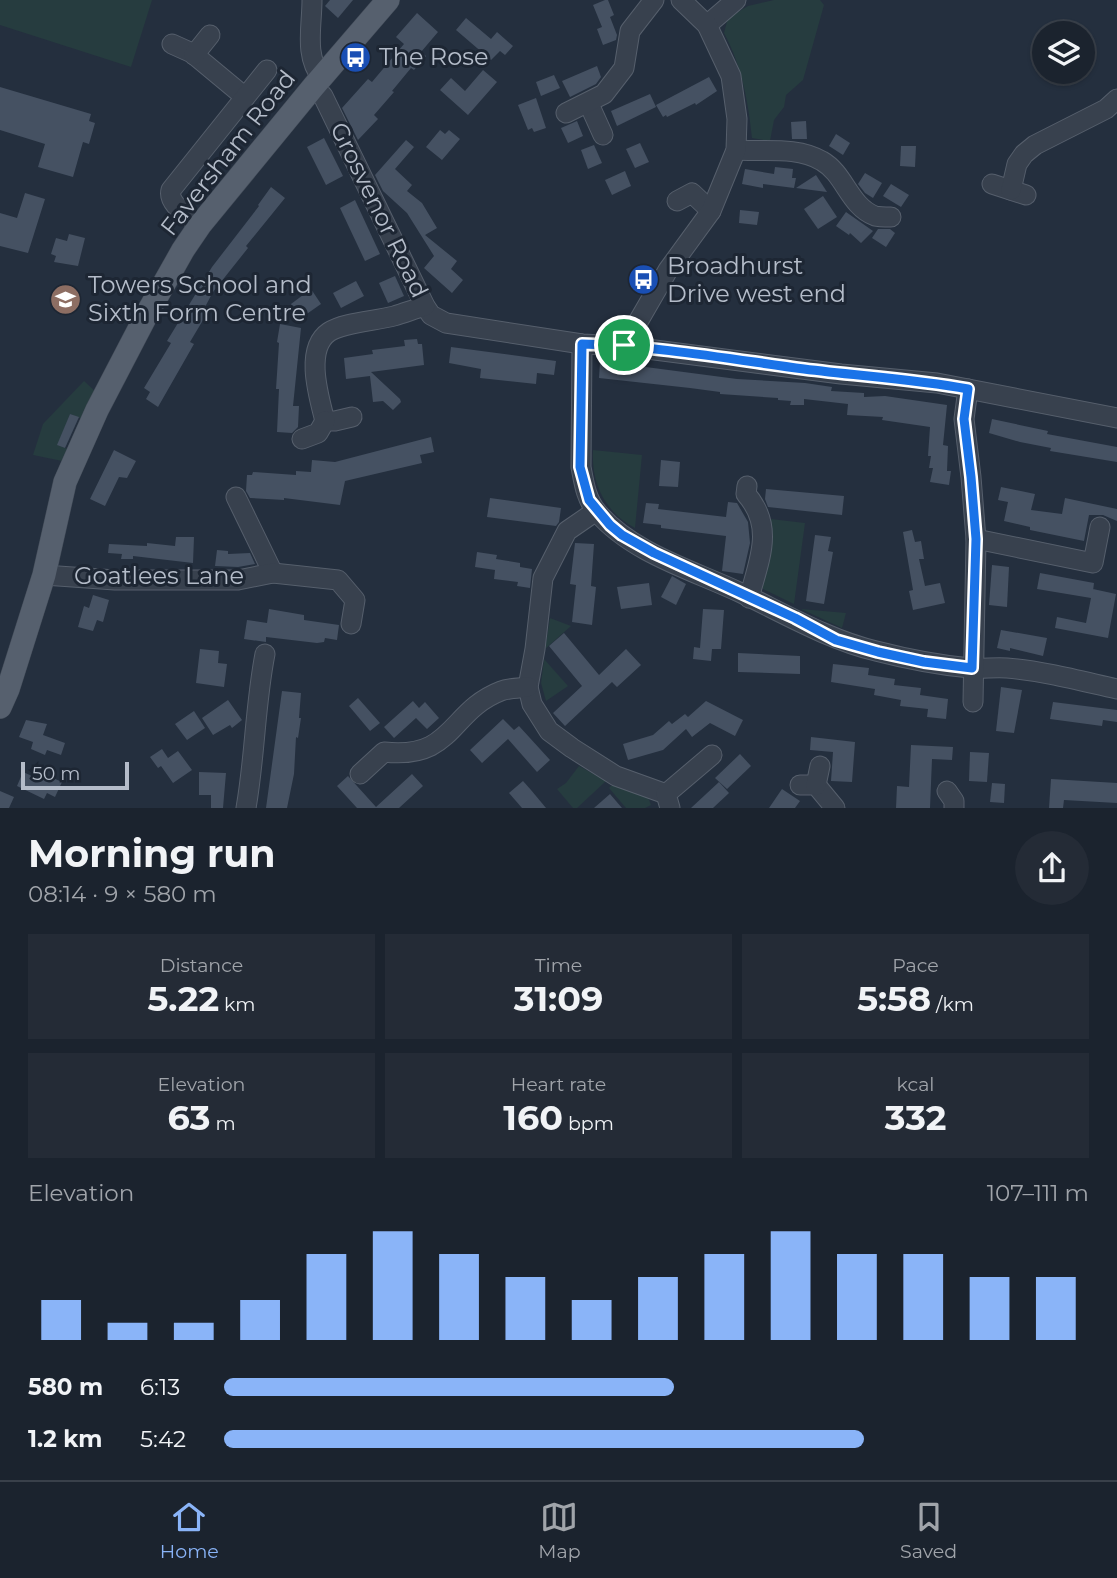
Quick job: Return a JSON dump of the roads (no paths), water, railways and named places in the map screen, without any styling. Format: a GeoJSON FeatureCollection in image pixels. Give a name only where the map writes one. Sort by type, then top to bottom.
{"type":"FeatureCollection","features":[{"type":"Feature","properties":{"kind":"main road","name":"Faversham Road"},"geometry":{"type":"LineString","coordinates":[[0,707],[44,575],[65,482],[148,312],[200,225],[388,0]]}},
{"type":"Feature","properties":{"kind":"street","name":"Grosvenor Road"},"geometry":{"type":"LineString","coordinates":[[312,0],[310,56],[323,96],[425,306],[431,314],[446,323],[582,344],[624,345],[841,374],[937,383],[1117,418]]}},
{"type":"Feature","properties":{"kind":"street"},"geometry":{"type":"LineString","coordinates":[[566,113],[589,104],[604,94],[624,68],[630,31],[654,0]]}},
{"type":"Feature","properties":{"kind":"street"},"geometry":{"type":"LineString","coordinates":[[624,345],[668,270],[711,211],[736,150],[737,119],[731,76],[707,25],[681,0]]}},
{"type":"Feature","properties":{"kind":"street"},"geometry":{"type":"LineString","coordinates":[[707,25],[736,0]]}},
{"type":"Feature","properties":{"kind":"street"},"geometry":{"type":"LineString","coordinates":[[194,55],[210,35]]}},
{"type":"Feature","properties":{"kind":"street"},"geometry":{"type":"LineString","coordinates":[[172,44],[194,55],[246,97]]}},
{"type":"Feature","properties":{"kind":"street"},"geometry":{"type":"LineString","coordinates":[[200,225],[172,202],[171,190],[267,70]]}},
{"type":"Feature","properties":{"kind":"street"},"geometry":{"type":"LineString","coordinates":[[992,184],[1019,192],[1017,164],[1024,154],[1035,145],[1106,109],[1117,99]]}},
{"type":"Feature","properties":{"kind":"street"},"geometry":{"type":"LineString","coordinates":[[589,104],[603,135]]}},
{"type":"Feature","properties":{"kind":"street"},"geometry":{"type":"LineString","coordinates":[[736,150],[797,151],[812,156],[825,162],[841,179],[850,197],[875,216],[891,217]]}},
{"type":"Feature","properties":{"kind":"street"},"geometry":{"type":"LineString","coordinates":[[691,192],[711,211]]}},
{"type":"Feature","properties":{"kind":"street"},"geometry":{"type":"LineString","coordinates":[[302,439],[318,433],[325,421],[315,380],[315,362],[319,343],[324,337],[335,329],[425,306]]}},
{"type":"Feature","properties":{"kind":"street"},"geometry":{"type":"LineString","coordinates":[[582,344],[580,467],[589,500],[596,511],[635,543],[836,640],[924,662],[972,668],[1006,668],[1117,688]]}},
{"type":"Feature","properties":{"kind":"street"},"geometry":{"type":"LineString","coordinates":[[968,389],[964,419],[976,539],[973,702]]}},
{"type":"Feature","properties":{"kind":"street"},"geometry":{"type":"LineString","coordinates":[[325,421],[352,417]]}},
{"type":"Feature","properties":{"kind":"street"},"geometry":{"type":"LineString","coordinates":[[747,486],[746,494],[760,515],[763,535],[762,551],[750,598]]}},
{"type":"Feature","properties":{"kind":"street","name":"Goatlees Lane"},"geometry":{"type":"LineString","coordinates":[[236,497],[274,573]]}},
{"type":"Feature","properties":{"kind":"street"},"geometry":{"type":"LineString","coordinates":[[596,511],[567,531],[543,578],[528,687],[532,704],[549,731],[616,776],[668,801],[712,755]]}},
{"type":"Feature","properties":{"kind":"street"},"geometry":{"type":"LineString","coordinates":[[976,539],[1093,563],[1100,527]]}},
{"type":"Feature","properties":{"kind":"street","name":"Goatlees Lane"},"geometry":{"type":"LineString","coordinates":[[44,575],[115,580],[238,580],[274,573],[338,580],[355,600],[351,624]]}},
{"type":"Feature","properties":{"kind":"street"},"geometry":{"type":"LineString","coordinates":[[246,808],[265,654]]}},
{"type":"Feature","properties":{"kind":"street"},"geometry":{"type":"LineString","coordinates":[[239,683],[259,686]]}},
{"type":"Feature","properties":{"kind":"street"},"geometry":{"type":"LineString","coordinates":[[360,774],[380,745],[401,754],[432,747],[484,701],[502,691],[528,687]]}},
{"type":"Feature","properties":{"kind":"street"},"geometry":{"type":"LineString","coordinates":[[812,779],[835,808]]}},
{"type":"Feature","properties":{"kind":"place","name":"The Rose"},"geometry":{"type":"Point","coordinates":[356,57]}},
{"type":"Feature","properties":{"kind":"place","name":"Broadhurst Drive west end"},"geometry":{"type":"Point","coordinates":[644,280]}},
{"type":"Feature","properties":{"kind":"place","name":"Towers School and Sixth Form Centre"},"geometry":{"type":"Point","coordinates":[65,299]}}]}
